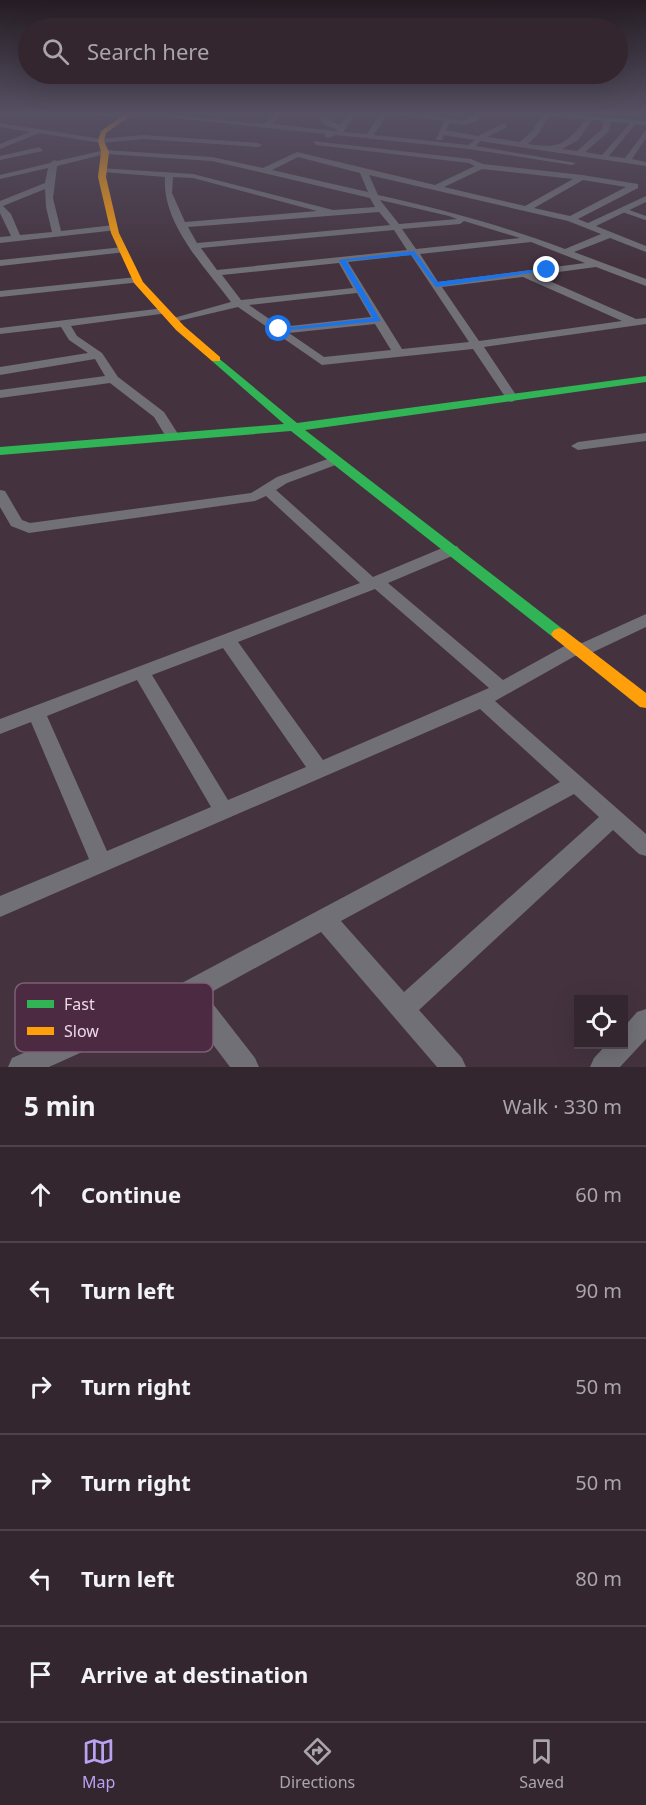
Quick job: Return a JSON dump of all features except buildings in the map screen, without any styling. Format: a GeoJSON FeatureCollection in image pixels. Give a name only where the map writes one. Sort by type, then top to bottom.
{"type":"FeatureCollection","features":[{"type":"Feature","properties":{"kind":"street"},"geometry":{"type":"LineString","coordinates":[[0,177],[48,164]]}},
{"type":"Feature","properties":{"kind":"street"},"geometry":{"type":"LineString","coordinates":[[53,164],[47,185],[50,211],[57,234]]}},
{"type":"Feature","properties":{"kind":"street"},"geometry":{"type":"LineString","coordinates":[[103,164],[102,177],[114,228],[123,250],[137,280],[169,316],[294,427],[646,702]]}},
{"type":"Feature","properties":{"kind":"street"},"geometry":{"type":"LineString","coordinates":[[232,164],[266,170],[469,220],[532,239],[646,283]]}},
{"type":"Feature","properties":{"kind":"street"},"geometry":{"type":"LineString","coordinates":[[266,170],[278,164]]}},
{"type":"Feature","properties":{"kind":"street"},"geometry":{"type":"LineString","coordinates":[[335,164],[571,219],[591,225],[646,249]]}},
{"type":"Feature","properties":{"kind":"street"},"geometry":{"type":"LineString","coordinates":[[477,164],[584,177],[635,186]]}},
{"type":"Feature","properties":{"kind":"street"},"geometry":{"type":"LineString","coordinates":[[435,188],[481,166]]}},
{"type":"Feature","properties":{"kind":"street"},"geometry":{"type":"LineString","coordinates":[[103,170],[169,174],[225,183],[333,213]]}},
{"type":"Feature","properties":{"kind":"street"},"geometry":{"type":"LineString","coordinates":[[363,171],[381,209],[414,253],[512,398]]}},
{"type":"Feature","properties":{"kind":"street"},"geometry":{"type":"LineString","coordinates":[[526,210],[593,171]]}},
{"type":"Feature","properties":{"kind":"street"},"geometry":{"type":"LineString","coordinates":[[169,174],[168,193],[182,225],[194,246],[239,303],[281,330],[322,361],[476,345],[640,322]]}},
{"type":"Feature","properties":{"kind":"street"},"geometry":{"type":"LineString","coordinates":[[571,219],[646,181]]}},
{"type":"Feature","properties":{"kind":"street"},"geometry":{"type":"LineString","coordinates":[[16,238],[7,214],[0,206],[47,185]]}},
{"type":"Feature","properties":{"kind":"street"},"geometry":{"type":"LineString","coordinates":[[591,225],[646,199]]}},
{"type":"Feature","properties":{"kind":"street"},"geometry":{"type":"LineString","coordinates":[[182,225],[381,209]]}},
{"type":"Feature","properties":{"kind":"street"},"geometry":{"type":"LineString","coordinates":[[194,246],[397,229],[469,220]]}},
{"type":"Feature","properties":{"kind":"street"},"geometry":{"type":"LineString","coordinates":[[0,240],[114,228]]}},
{"type":"Feature","properties":{"kind":"street"},"geometry":{"type":"LineString","coordinates":[[566,252],[611,234]]}},
{"type":"Feature","properties":{"kind":"street"},"geometry":{"type":"LineString","coordinates":[[216,273],[532,239]]}},
{"type":"Feature","properties":{"kind":"street"},"geometry":{"type":"LineString","coordinates":[[0,263],[123,250]]}},
{"type":"Feature","properties":{"kind":"street"},"geometry":{"type":"LineString","coordinates":[[342,260],[398,353]]}},
{"type":"Feature","properties":{"kind":"street"},"geometry":{"type":"LineString","coordinates":[[436,285],[596,264]]}},
{"type":"Feature","properties":{"kind":"street"},"geometry":{"type":"LineString","coordinates":[[524,273],[640,322]]}},
{"type":"Feature","properties":{"kind":"street"},"geometry":{"type":"LineString","coordinates":[[0,294],[137,280]]}},
{"type":"Feature","properties":{"kind":"street"},"geometry":{"type":"LineString","coordinates":[[0,331],[169,316],[239,303],[360,290]]}},
{"type":"Feature","properties":{"kind":"street"},"geometry":{"type":"LineString","coordinates":[[281,330],[378,320]]}},
{"type":"Feature","properties":{"kind":"street"},"geometry":{"type":"LineString","coordinates":[[65,325],[73,338],[98,355],[113,379],[159,415],[173,437]]}},
{"type":"Feature","properties":{"kind":"street"},"geometry":{"type":"LineString","coordinates":[[0,371],[98,355]]}},
{"type":"Feature","properties":{"kind":"street"},"geometry":{"type":"LineString","coordinates":[[0,394],[113,379]]}},
{"type":"Feature","properties":{"kind":"street"},"geometry":{"type":"LineString","coordinates":[[0,451],[294,427],[646,379]]}},
{"type":"Feature","properties":{"kind":"street"},"geometry":{"type":"LineString","coordinates":[[578,446],[646,437]]}},
{"type":"Feature","properties":{"kind":"street"},"geometry":{"type":"LineString","coordinates":[[0,494],[3,510],[19,527],[29,528],[255,497],[282,480],[336,460]]}},
{"type":"Feature","properties":{"kind":"street"},"geometry":{"type":"LineString","coordinates":[[267,490],[375,584],[502,689]]}},
{"type":"Feature","properties":{"kind":"street"},"geometry":{"type":"LineString","coordinates":[[0,727],[141,671],[375,584],[452,550]]}},
{"type":"Feature","properties":{"kind":"street"},"geometry":{"type":"LineString","coordinates":[[0,907],[482,700],[579,649],[646,620]]}},
{"type":"Feature","properties":{"kind":"street"},"geometry":{"type":"LineString","coordinates":[[226,639],[320,771]]}},
{"type":"Feature","properties":{"kind":"street"},"geometry":{"type":"LineString","coordinates":[[141,671],[224,812]]}},
{"type":"Feature","properties":{"kind":"street"},"geometry":{"type":"LineString","coordinates":[[482,700],[646,847]]}},
{"type":"Feature","properties":{"kind":"street"},"geometry":{"type":"LineString","coordinates":[[36,712],[102,864]]}},
{"type":"Feature","properties":{"kind":"street"},"geometry":{"type":"LineString","coordinates":[[205,983],[575,784]]}},
{"type":"Feature","properties":{"kind":"street"},"geometry":{"type":"LineString","coordinates":[[403,1009],[613,817]]}},
{"type":"Feature","properties":{"kind":"street"},"geometry":{"type":"LineString","coordinates":[[325,920],[453,1067]]}},
{"type":"Feature","properties":{"kind":"street"},"geometry":{"type":"LineString","coordinates":[[603,1067],[646,1021]]}},
{"type":"Feature","properties":{"kind":"street"},"geometry":{"type":"LineString","coordinates":[[213,1024],[246,1067]]}},
{"type":"Feature","properties":{"kind":"street"},"geometry":{"type":"LineString","coordinates":[[21,1067],[54,1052]]}},
{"type":"Feature","properties":{"kind":"lane"},"geometry":{"type":"LineString","coordinates":[[623,210],[646,218]]}},
{"type":"Feature","properties":{"kind":"traffic: fast"},"geometry":{"type":"LineString","coordinates":[[216,359],[294,427],[559,634]]}},
{"type":"Feature","properties":{"kind":"traffic: fast"},"geometry":{"type":"LineString","coordinates":[[0,451],[319,425],[646,379]]}},
{"type":"Feature","properties":{"kind":"traffic: slow"},"geometry":{"type":"LineString","coordinates":[[104,164],[102,177],[115,233],[139,283],[180,328],[216,359]]}},
{"type":"Feature","properties":{"kind":"traffic: slow"},"geometry":{"type":"LineString","coordinates":[[559,634],[646,702]]}},
{"type":"Feature","properties":{"kind":"route"},"geometry":{"type":"LineString","coordinates":[[279,329],[378,320],[342,260],[414,253],[436,285],[547,270]]}}]}
